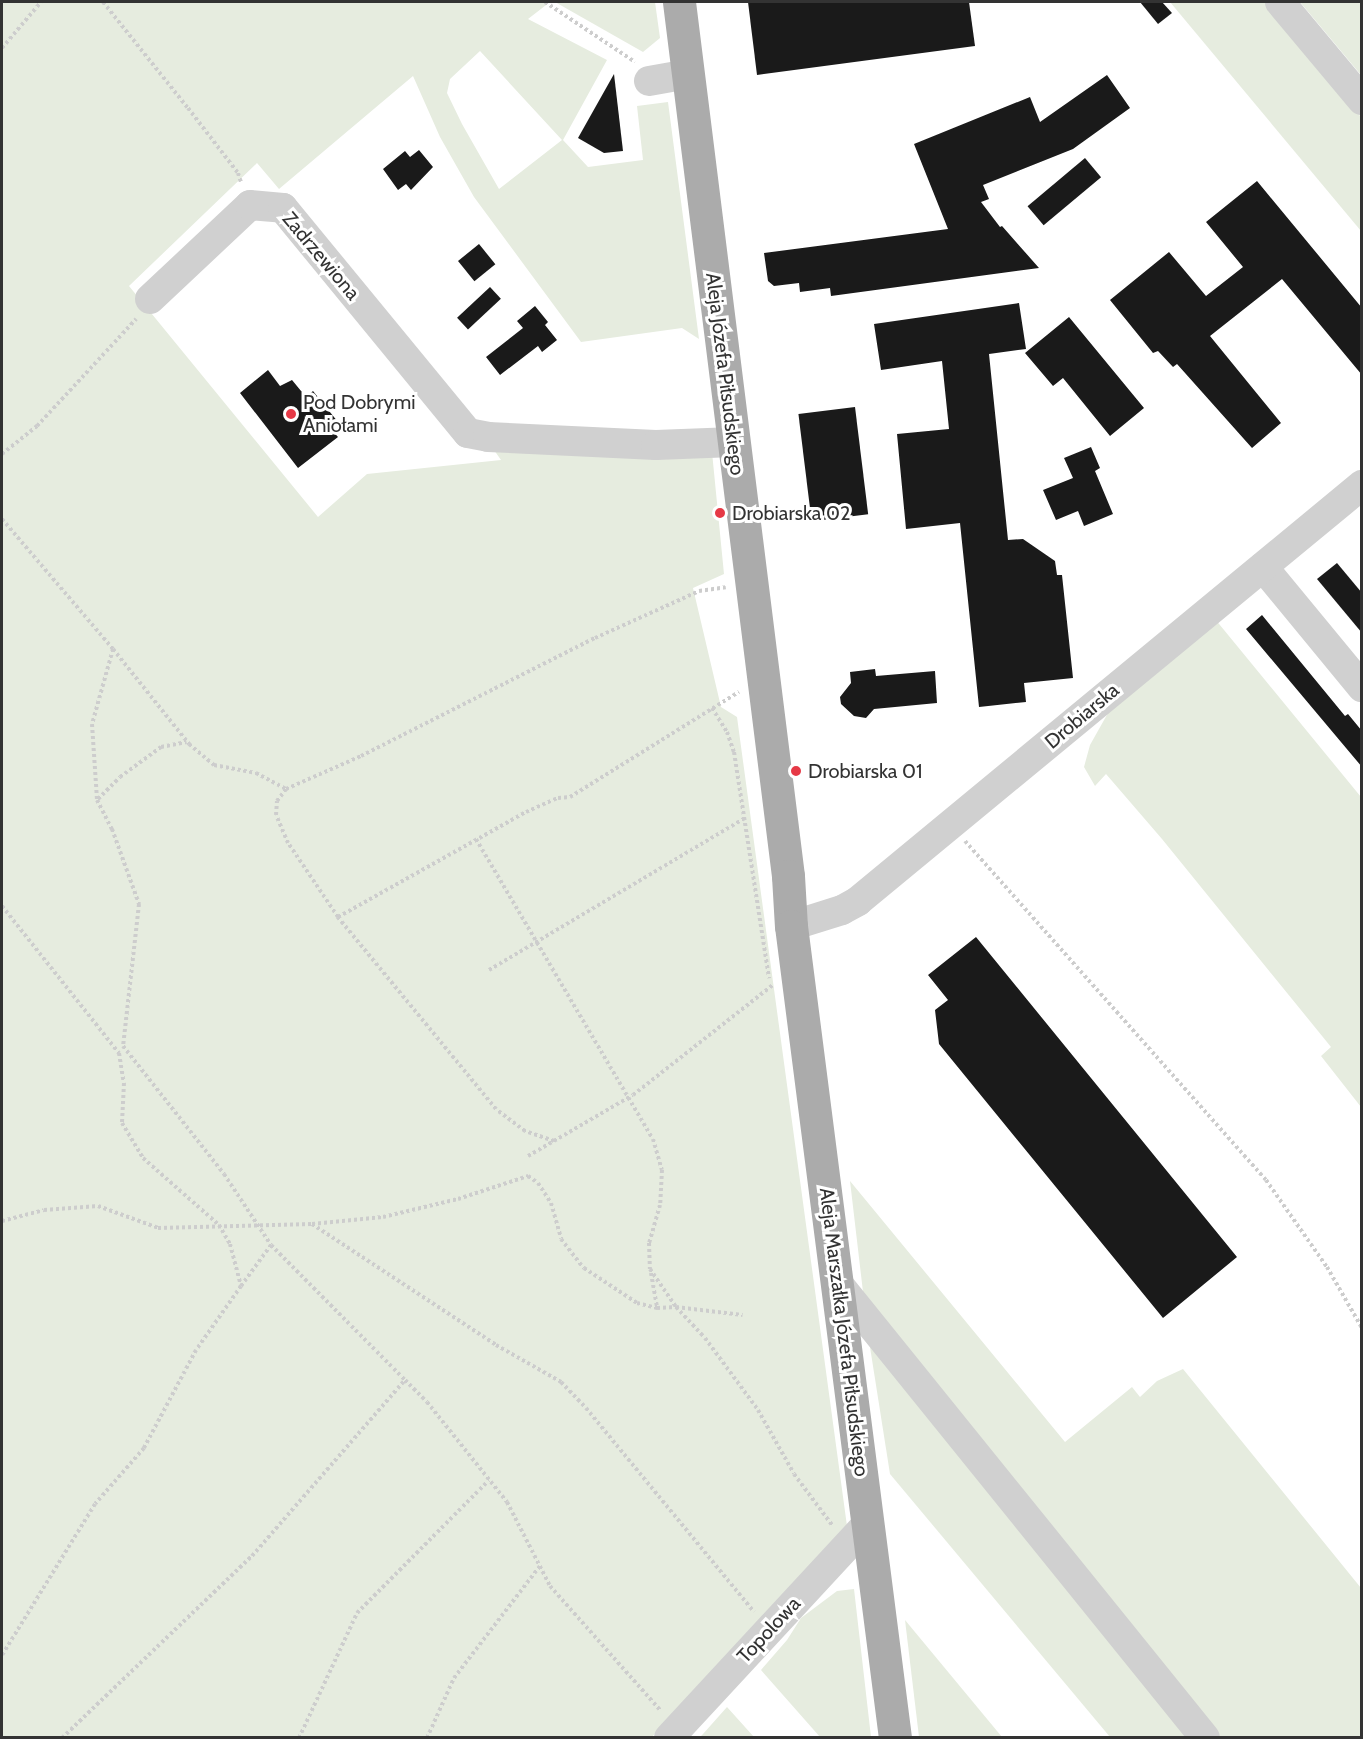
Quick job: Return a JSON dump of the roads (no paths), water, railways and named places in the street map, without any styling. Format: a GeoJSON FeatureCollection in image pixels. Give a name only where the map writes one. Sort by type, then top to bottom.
{"type":"FeatureCollection","features":[{"type":"Feature","properties":{"kind":"main road","name":"Aleja Józefa Piłsudskiego"},"geometry":{"type":"LineString","coordinates":[[679,2],[788,876],[791,926]]}},
{"type":"Feature","properties":{"kind":"main road","name":"Aleja Marszałka Józefa Piłsudskiego"},"geometry":{"type":"LineString","coordinates":[[791,926],[839,1285],[857,1534],[895,1737]]}},
{"type":"Feature","properties":{"kind":"street"},"geometry":{"type":"LineString","coordinates":[[1280,2],[1362,100]]}},
{"type":"Feature","properties":{"kind":"street"},"geometry":{"type":"LineString","coordinates":[[649,81],[688,74]]}},
{"type":"Feature","properties":{"kind":"street","name":"Zadrzewiona"},"geometry":{"type":"LineString","coordinates":[[150,299],[250,206],[283,208],[478,435]]}},
{"type":"Feature","properties":{"kind":"street"},"geometry":{"type":"LineString","coordinates":[[345,262],[478,435],[656,445],[734,441]]}},
{"type":"Feature","properties":{"kind":"street","name":"Drobiarska"},"geometry":{"type":"LineString","coordinates":[[791,926],[842,910],[858,901],[1362,485]]}},
{"type":"Feature","properties":{"kind":"street"},"geometry":{"type":"LineString","coordinates":[[1263,567],[1362,687]]}},
{"type":"Feature","properties":{"kind":"street"},"geometry":{"type":"LineString","coordinates":[[839,1285],[1205,1737]]}},
{"type":"Feature","properties":{"kind":"street","name":"Topolowa"},"geometry":{"type":"LineString","coordinates":[[673,1733],[857,1534]]}},
{"type":"Feature","properties":{"kind":"place","name":"Pod Dobrymi Aniołami"},"geometry":{"type":"Point","coordinates":[291,414]}},
{"type":"Feature","properties":{"kind":"place","name":"Drobiarska 02"},"geometry":{"type":"Point","coordinates":[720,513]}},
{"type":"Feature","properties":{"kind":"place","name":"Drobiarska 01"},"geometry":{"type":"Point","coordinates":[796,771]}}]}
